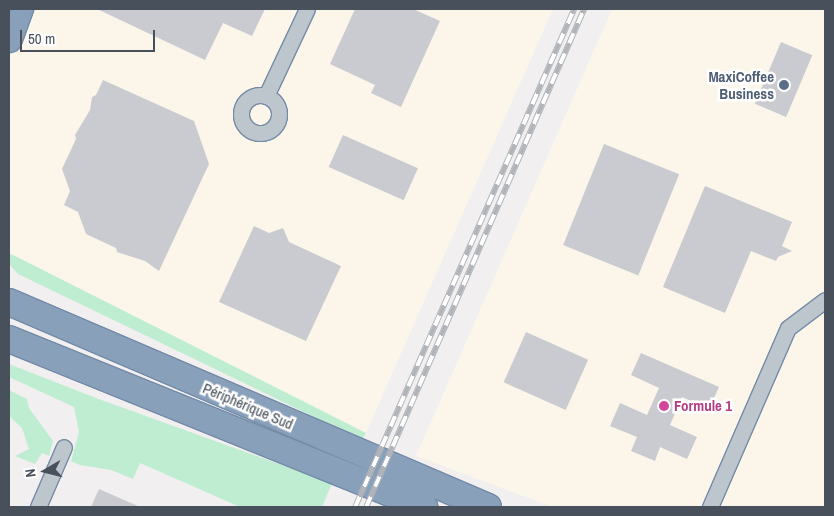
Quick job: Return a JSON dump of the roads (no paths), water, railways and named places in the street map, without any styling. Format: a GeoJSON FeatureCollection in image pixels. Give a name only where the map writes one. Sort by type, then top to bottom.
{"type":"FeatureCollection","features":[{"type":"Feature","properties":{"kind":"highway"},"geometry":{"type":"LineString","coordinates":[[9,39],[20,9]]}},
{"type":"Feature","properties":{"kind":"highway"},"geometry":{"type":"LineString","coordinates":[[9,287],[17,306]]}},
{"type":"Feature","properties":{"kind":"highway","name":"Périphérique Sud"},"geometry":{"type":"LineString","coordinates":[[17,306],[488,507]]}},
{"type":"Feature","properties":{"kind":"highway","name":"Périphérique Sud"},"geometry":{"type":"LineString","coordinates":[[9,339],[424,507]]}},
{"type":"Feature","properties":{"kind":"street"},"geometry":{"type":"LineString","coordinates":[[266,96],[307,9]]}},
{"type":"Feature","properties":{"kind":"street"},"geometry":{"type":"LineString","coordinates":[[710,507],[788,328],[825,300]]}},
{"type":"Feature","properties":{"kind":"street"},"geometry":{"type":"LineString","coordinates":[[38,507],[64,447]]}},
{"type":"Feature","properties":{"kind":"railway"},"geometry":{"type":"LineString","coordinates":[[355,507],[574,9]]}},
{"type":"Feature","properties":{"kind":"railway"},"geometry":{"type":"LineString","coordinates":[[366,507],[584,9]]}},
{"type":"Feature","properties":{"kind":"place","name":"MaxiCoffee Business"},"geometry":{"type":"Point","coordinates":[784,85]}},
{"type":"Feature","properties":{"kind":"place","name":"Formule 1"},"geometry":{"type":"Point","coordinates":[664,406]}}]}
